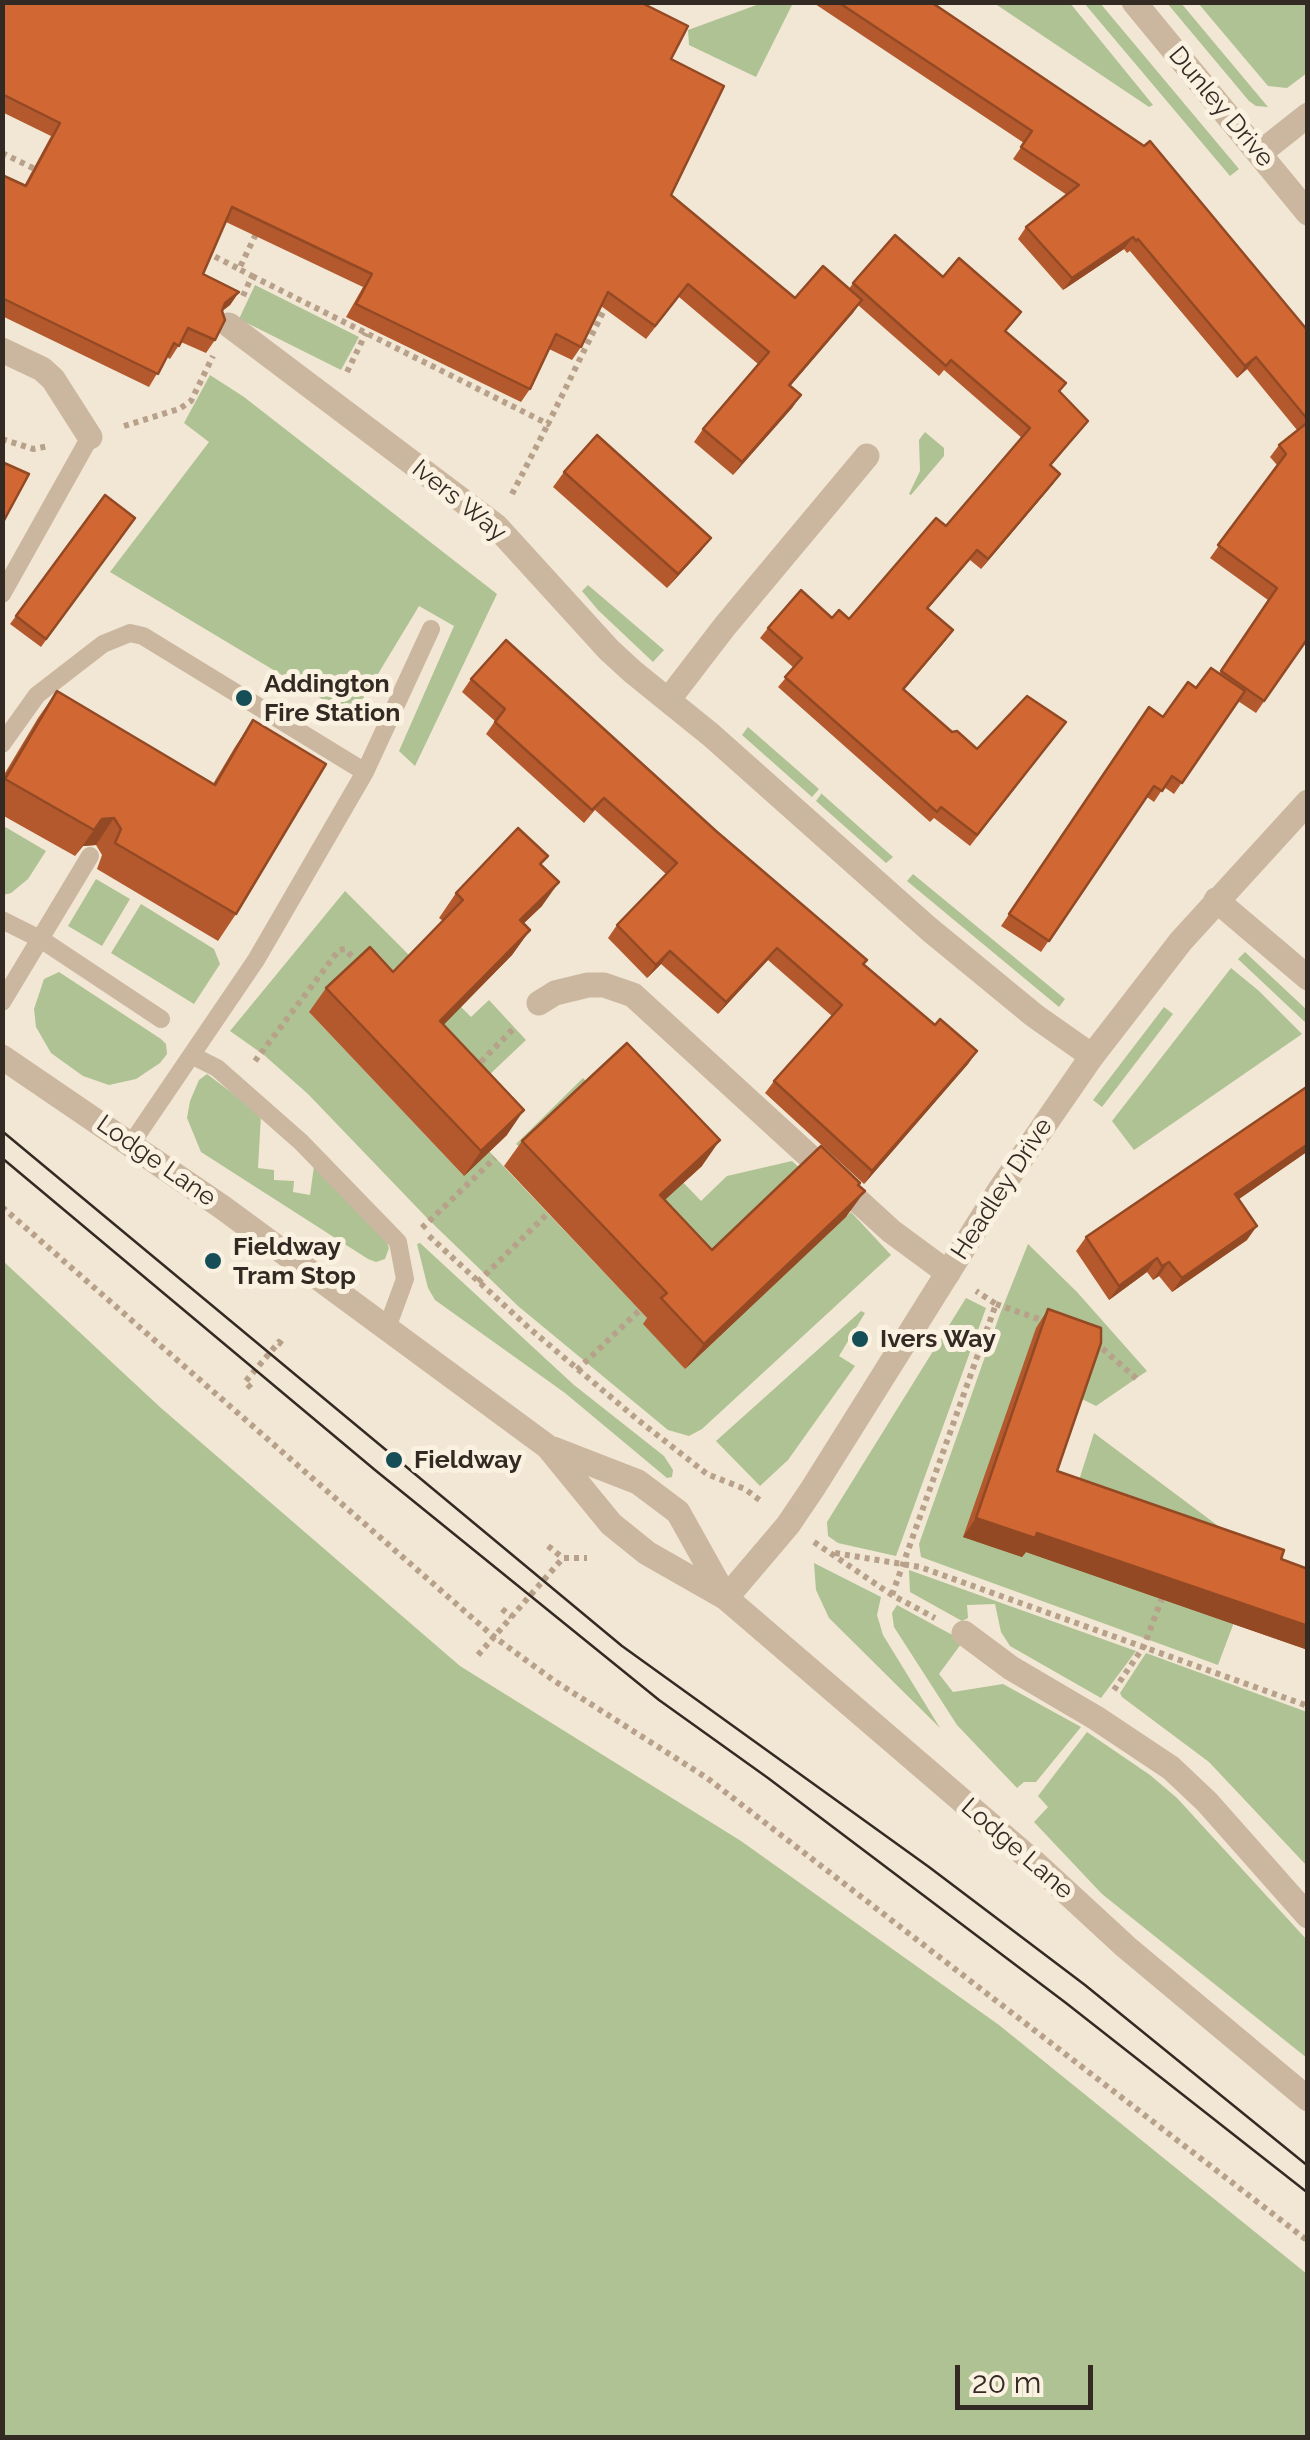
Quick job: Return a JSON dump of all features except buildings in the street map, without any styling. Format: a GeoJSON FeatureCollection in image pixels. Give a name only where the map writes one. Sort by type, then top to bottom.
{"type":"FeatureCollection","features":[{"type":"Feature","properties":{"kind":"street","name":"Dunley Drive"},"geometry":{"type":"LineString","coordinates":[[1134,2],[1308,213]]}},
{"type":"Feature","properties":{"kind":"street"},"geometry":{"type":"LineString","coordinates":[[1260,153],[1308,114]]}},
{"type":"Feature","properties":{"kind":"street","name":"Ivers Way"},"geometry":{"type":"LineString","coordinates":[[229,325],[496,526],[609,650],[929,930],[1035,1016],[1092,1056]]}},
{"type":"Feature","properties":{"kind":"street"},"geometry":{"type":"LineString","coordinates":[[2,350],[54,379],[90,437]]}},
{"type":"Feature","properties":{"kind":"street"},"geometry":{"type":"LineString","coordinates":[[669,700],[725,626],[867,456]]}},
{"type":"Feature","properties":{"kind":"street","name":"Headley Drive"},"geometry":{"type":"LineString","coordinates":[[726,1598],[813,1488],[1001,1188],[1092,1056],[1216,900],[1308,802]]}},
{"type":"Feature","properties":{"kind":"street"},"geometry":{"type":"LineString","coordinates":[[1216,900],[1308,978]]}},
{"type":"Feature","properties":{"kind":"street"},"geometry":{"type":"LineString","coordinates":[[538,1004],[554,993],[588,985],[604,985],[633,995],[890,1231],[948,1273]]}},
{"type":"Feature","properties":{"kind":"street","name":"Lodge Lane"},"geometry":{"type":"LineString","coordinates":[[2,1057],[131,1144],[548,1447],[611,1524],[646,1553],[726,1598],[1022,1852],[1126,1947],[1308,2099]]}},
{"type":"Feature","properties":{"kind":"street","name":"Lodge Lane"},"geometry":{"type":"LineString","coordinates":[[548,1447],[638,1482],[678,1512],[726,1598]]}},
{"type":"Feature","properties":{"kind":"street"},"geometry":{"type":"LineString","coordinates":[[964,1633],[1010,1668],[1158,1758],[1184,1780],[1308,1916]]}},
{"type":"Feature","properties":{"kind":"lane"},"geometry":{"type":"LineString","coordinates":[[2,594],[90,437]]}},
{"type":"Feature","properties":{"kind":"lane"},"geometry":{"type":"LineString","coordinates":[[131,1144],[256,960],[365,772],[431,629]]}},
{"type":"Feature","properties":{"kind":"lane"},"geometry":{"type":"LineString","coordinates":[[2,744],[37,695],[103,644],[130,633],[143,636],[365,772]]}},
{"type":"Feature","properties":{"kind":"lane"},"geometry":{"type":"LineString","coordinates":[[2,1002],[90,856]]}},
{"type":"Feature","properties":{"kind":"lane"},"geometry":{"type":"LineString","coordinates":[[2,920],[42,940],[161,1019]]}},
{"type":"Feature","properties":{"kind":"lane"},"geometry":{"type":"LineString","coordinates":[[194,1056],[216,1068],[301,1142],[398,1242],[405,1279],[387,1328]]}},
{"type":"Feature","properties":{"kind":"path"},"geometry":{"type":"LineString","coordinates":[[2,154],[53,178]]}},
{"type":"Feature","properties":{"kind":"path"},"geometry":{"type":"LineString","coordinates":[[239,268],[263,220]]}},
{"type":"Feature","properties":{"kind":"path"},"geometry":{"type":"LineString","coordinates":[[188,244],[548,424]]}},
{"type":"Feature","properties":{"kind":"path"},"geometry":{"type":"LineString","coordinates":[[90,437],[179,409],[191,401],[252,276]]}},
{"type":"Feature","properties":{"kind":"path"},"geometry":{"type":"LineString","coordinates":[[496,526],[612,293]]}},
{"type":"Feature","properties":{"kind":"path"},"geometry":{"type":"LineString","coordinates":[[254,1062],[339,950],[345,948],[371,976]]}},
{"type":"Feature","properties":{"kind":"path"},"geometry":{"type":"LineString","coordinates":[[464,1074],[469,1074],[538,1004]]}},
{"type":"Feature","properties":{"kind":"path"},"geometry":{"type":"LineString","coordinates":[[495,1158],[422,1229],[578,1370],[707,1474],[745,1488]]}},
{"type":"Feature","properties":{"kind":"path"},"geometry":{"type":"LineString","coordinates":[[2,1207],[494,1636],[552,1680],[707,1778],[1308,2241]]}},
{"type":"Feature","properties":{"kind":"path"},"geometry":{"type":"LineString","coordinates":[[478,1282],[548,1214]]}},
{"type":"Feature","properties":{"kind":"path"},"geometry":{"type":"LineString","coordinates":[[948,1273],[996,1304],[1064,1328]]}},
{"type":"Feature","properties":{"kind":"path"},"geometry":{"type":"LineString","coordinates":[[578,1370],[646,1304]]}},
{"type":"Feature","properties":{"kind":"path"},"geometry":{"type":"LineString","coordinates":[[892,1595],[996,1304]]}},
{"type":"Feature","properties":{"kind":"path"},"geometry":{"type":"LineString","coordinates":[[1089,1338],[1138,1380]]}},
{"type":"Feature","properties":{"kind":"path"},"geometry":{"type":"LineString","coordinates":[[252,1388],[244,1382],[279,1342],[285,1348]]}},
{"type":"Feature","properties":{"kind":"path"},"geometry":{"type":"LineString","coordinates":[[548,1546],[562,1558],[587,1558]]}},
{"type":"Feature","properties":{"kind":"path"},"geometry":{"type":"LineString","coordinates":[[964,1633],[892,1595],[828,1552],[903,1563],[1308,1706]]}},
{"type":"Feature","properties":{"kind":"path"},"geometry":{"type":"LineString","coordinates":[[478,1655],[562,1558]]}},
{"type":"Feature","properties":{"kind":"path"},"geometry":{"type":"LineString","coordinates":[[1096,1718],[1144,1646],[1162,1598]]}},
{"type":"Feature","properties":{"kind":"path"},"geometry":{"type":"LineString","coordinates":[[502,1609],[512,1617]]}},
{"type":"Feature","properties":{"kind":"green space"},"geometry":{"type":"Polygon","coordinates":[[[762,3],[793,3],[756,77],[689,45],[688,30],[762,3]]]}},
{"type":"Feature","properties":{"kind":"green space"},"geometry":{"type":"Polygon","coordinates":[[[994,3],[1070,3],[1153,105],[1149,107],[994,3]]]}},
{"type":"Feature","properties":{"kind":"green space"},"geometry":{"type":"Polygon","coordinates":[[[1084,3],[1100,3],[1239,169],[1230,176],[1084,3]]]}},
{"type":"Feature","properties":{"kind":"green space"},"geometry":{"type":"Polygon","coordinates":[[[1167,3],[1181,3],[1268,107],[1249,101],[1167,3]]]}},
{"type":"Feature","properties":{"kind":"green space"},"geometry":{"type":"Polygon","coordinates":[[[1198,3],[1307,3],[1307,73],[1287,88],[1268,86],[1198,3]]]}},
{"type":"Feature","properties":{"kind":"green space"},"geometry":{"type":"Polygon","coordinates":[[[255,285],[359,337],[341,370],[239,319],[255,285]]]}},
{"type":"Feature","properties":{"kind":"green space"},"geometry":{"type":"Polygon","coordinates":[[[210,375],[244,397],[497,594],[415,766],[399,751],[454,626],[419,606],[352,717],[110,572],[209,442],[184,423],[210,375]]]}},
{"type":"Feature","properties":{"kind":"green space"},"geometry":{"type":"Polygon","coordinates":[[[925,432],[944,448],[944,456],[911,495],[920,471],[919,440],[925,432]]]}},
{"type":"Feature","properties":{"kind":"green space"},"geometry":{"type":"Polygon","coordinates":[[[588,585],[664,650],[653,662],[598,610],[582,591],[588,585]]]}},
{"type":"Feature","properties":{"kind":"green space"},"geometry":{"type":"Polygon","coordinates":[[[748,727],[819,789],[812,797],[742,735],[748,727]]]}},
{"type":"Feature","properties":{"kind":"green space"},"geometry":{"type":"Polygon","coordinates":[[[822,793],[893,857],[886,863],[816,801],[822,793]]]}},
{"type":"Feature","properties":{"kind":"green space"},"geometry":{"type":"Polygon","coordinates":[[[2,825],[46,851],[28,879],[3,895],[2,825]]]}},
{"type":"Feature","properties":{"kind":"green space"},"geometry":{"type":"Polygon","coordinates":[[[913,874],[1065,999],[1059,1007],[907,881],[913,874]]]}},
{"type":"Feature","properties":{"kind":"green space"},"geometry":{"type":"Polygon","coordinates":[[[96,879],[130,899],[102,946],[68,926],[96,879]]]}},
{"type":"Feature","properties":{"kind":"green space"},"geometry":{"type":"Polygon","coordinates":[[[345,891],[471,1017],[489,1000],[526,1040],[469,1094],[310,1013],[463,1175],[489,1151],[648,1319],[685,1369],[851,1212],[891,1255],[702,1429],[689,1436],[668,1430],[518,1306],[308,1094],[230,1031],[345,891]]]}},
{"type":"Feature","properties":{"kind":"green space"},"geometry":{"type":"Polygon","coordinates":[[[141,904],[214,949],[220,964],[194,1004],[111,953],[141,904]]]}},
{"type":"Feature","properties":{"kind":"green space"},"geometry":{"type":"Polygon","coordinates":[[[1245,952],[1307,1010],[1307,1024],[1238,959],[1245,952]]]}},
{"type":"Feature","properties":{"kind":"green space"},"geometry":{"type":"Polygon","coordinates":[[[1231,968],[1302,1034],[1134,1150],[1112,1121],[1231,968]]]}},
{"type":"Feature","properties":{"kind":"green space"},"geometry":{"type":"Polygon","coordinates":[[[59,972],[161,1039],[167,1054],[160,1063],[136,1079],[109,1085],[83,1076],[51,1053],[36,1027],[34,1009],[44,979],[59,972]]]}},
{"type":"Feature","properties":{"kind":"green space"},"geometry":{"type":"Polygon","coordinates":[[[1164,1007],[1173,1014],[1102,1107],[1093,1100],[1164,1007]]]}},
{"type":"Feature","properties":{"kind":"green space"},"geometry":{"type":"Polygon","coordinates":[[[207,1074],[261,1115],[258,1168],[274,1170],[274,1180],[294,1181],[293,1192],[310,1195],[314,1166],[386,1241],[389,1248],[385,1259],[368,1259],[201,1152],[187,1118],[199,1080],[207,1074]]]}},
{"type":"Feature","properties":{"kind":"green space"},"geometry":{"type":"Polygon","coordinates":[[[583,1078],[701,1201],[727,1176],[792,1161],[803,1171],[694,1276],[516,1144],[583,1078]]]}},
{"type":"Feature","properties":{"kind":"green space"},"geometry":{"type":"Polygon","coordinates":[[[417,1244],[574,1385],[664,1456],[673,1470],[672,1477],[667,1478],[565,1393],[435,1300],[428,1288],[417,1244]]]}},
{"type":"Feature","properties":{"kind":"green space"},"geometry":{"type":"Polygon","coordinates":[[[1028,1244],[1147,1371],[1096,1406],[1076,1396],[1034,1525],[1236,1617],[1218,1665],[921,1557],[919,1544],[1028,1244]]]}},
{"type":"Feature","properties":{"kind":"green space"},"geometry":{"type":"Polygon","coordinates":[[[3,1261],[161,1408],[460,1666],[741,1841],[999,2025],[1307,2274],[1307,2437],[3,2437],[3,1261]]]}},
{"type":"Feature","properties":{"kind":"green space"},"geometry":{"type":"Polygon","coordinates":[[[966,1298],[986,1308],[896,1556],[838,1543],[828,1536],[827,1522],[966,1298]]]}},
{"type":"Feature","properties":{"kind":"green space"},"geometry":{"type":"Polygon","coordinates":[[[861,1311],[865,1313],[839,1356],[855,1366],[788,1460],[760,1486],[716,1441],[861,1311]]]}},
{"type":"Feature","properties":{"kind":"green space"},"geometry":{"type":"Polygon","coordinates":[[[1094,1433],[1249,1549],[1073,1499],[1094,1433]]]}},
{"type":"Feature","properties":{"kind":"green space"},"geometry":{"type":"Polygon","coordinates":[[[814,1563],[881,1597],[877,1615],[883,1635],[940,1728],[829,1618],[816,1590],[814,1563]]]}},
{"type":"Feature","properties":{"kind":"green space"},"geometry":{"type":"Polygon","coordinates":[[[909,1570],[1136,1651],[1101,1698],[1010,1646],[1001,1632],[995,1604],[967,1605],[968,1618],[962,1621],[910,1592],[909,1570]]]}},
{"type":"Feature","properties":{"kind":"green space"},"geometry":{"type":"Polygon","coordinates":[[[897,1605],[958,1638],[961,1644],[939,1674],[953,1692],[1003,1684],[1081,1727],[1036,1782],[1024,1782],[1017,1788],[957,1725],[894,1627],[892,1613],[897,1605]]]}},
{"type":"Feature","properties":{"kind":"green space"},"geometry":{"type":"Polygon","coordinates":[[[1146,1653],[1307,1712],[1307,1866],[1209,1762],[1122,1697],[1120,1693],[1146,1653]]]}},
{"type":"Feature","properties":{"kind":"green space"},"geometry":{"type":"Polygon","coordinates":[[[1087,1732],[1177,1798],[1307,1940],[1307,2058],[1102,1894],[1034,1822],[1048,1807],[1038,1796],[1087,1732]]]}},
{"type":"Feature","properties":{"kind":"tram line"},"geometry":{"type":"LineString","coordinates":[[2,1131],[622,1646],[929,1867],[1085,1985],[1308,2166]]}},
{"type":"Feature","properties":{"kind":"tram line"},"geometry":{"type":"LineString","coordinates":[[2,1158],[375,1470],[659,1700],[1066,2003],[1308,2193]]}},
{"type":"Feature","properties":{"kind":"place","name":"Addington Fire Station"},"geometry":{"type":"Point","coordinates":[244,698]}},
{"type":"Feature","properties":{"kind":"place","name":"Fieldway Tram Stop"},"geometry":{"type":"Point","coordinates":[213,1261]}},
{"type":"Feature","properties":{"kind":"place","name":"Ivers Way"},"geometry":{"type":"Point","coordinates":[860,1339]}},
{"type":"Feature","properties":{"kind":"place","name":"Fieldway"},"geometry":{"type":"Point","coordinates":[394,1460]}}]}
